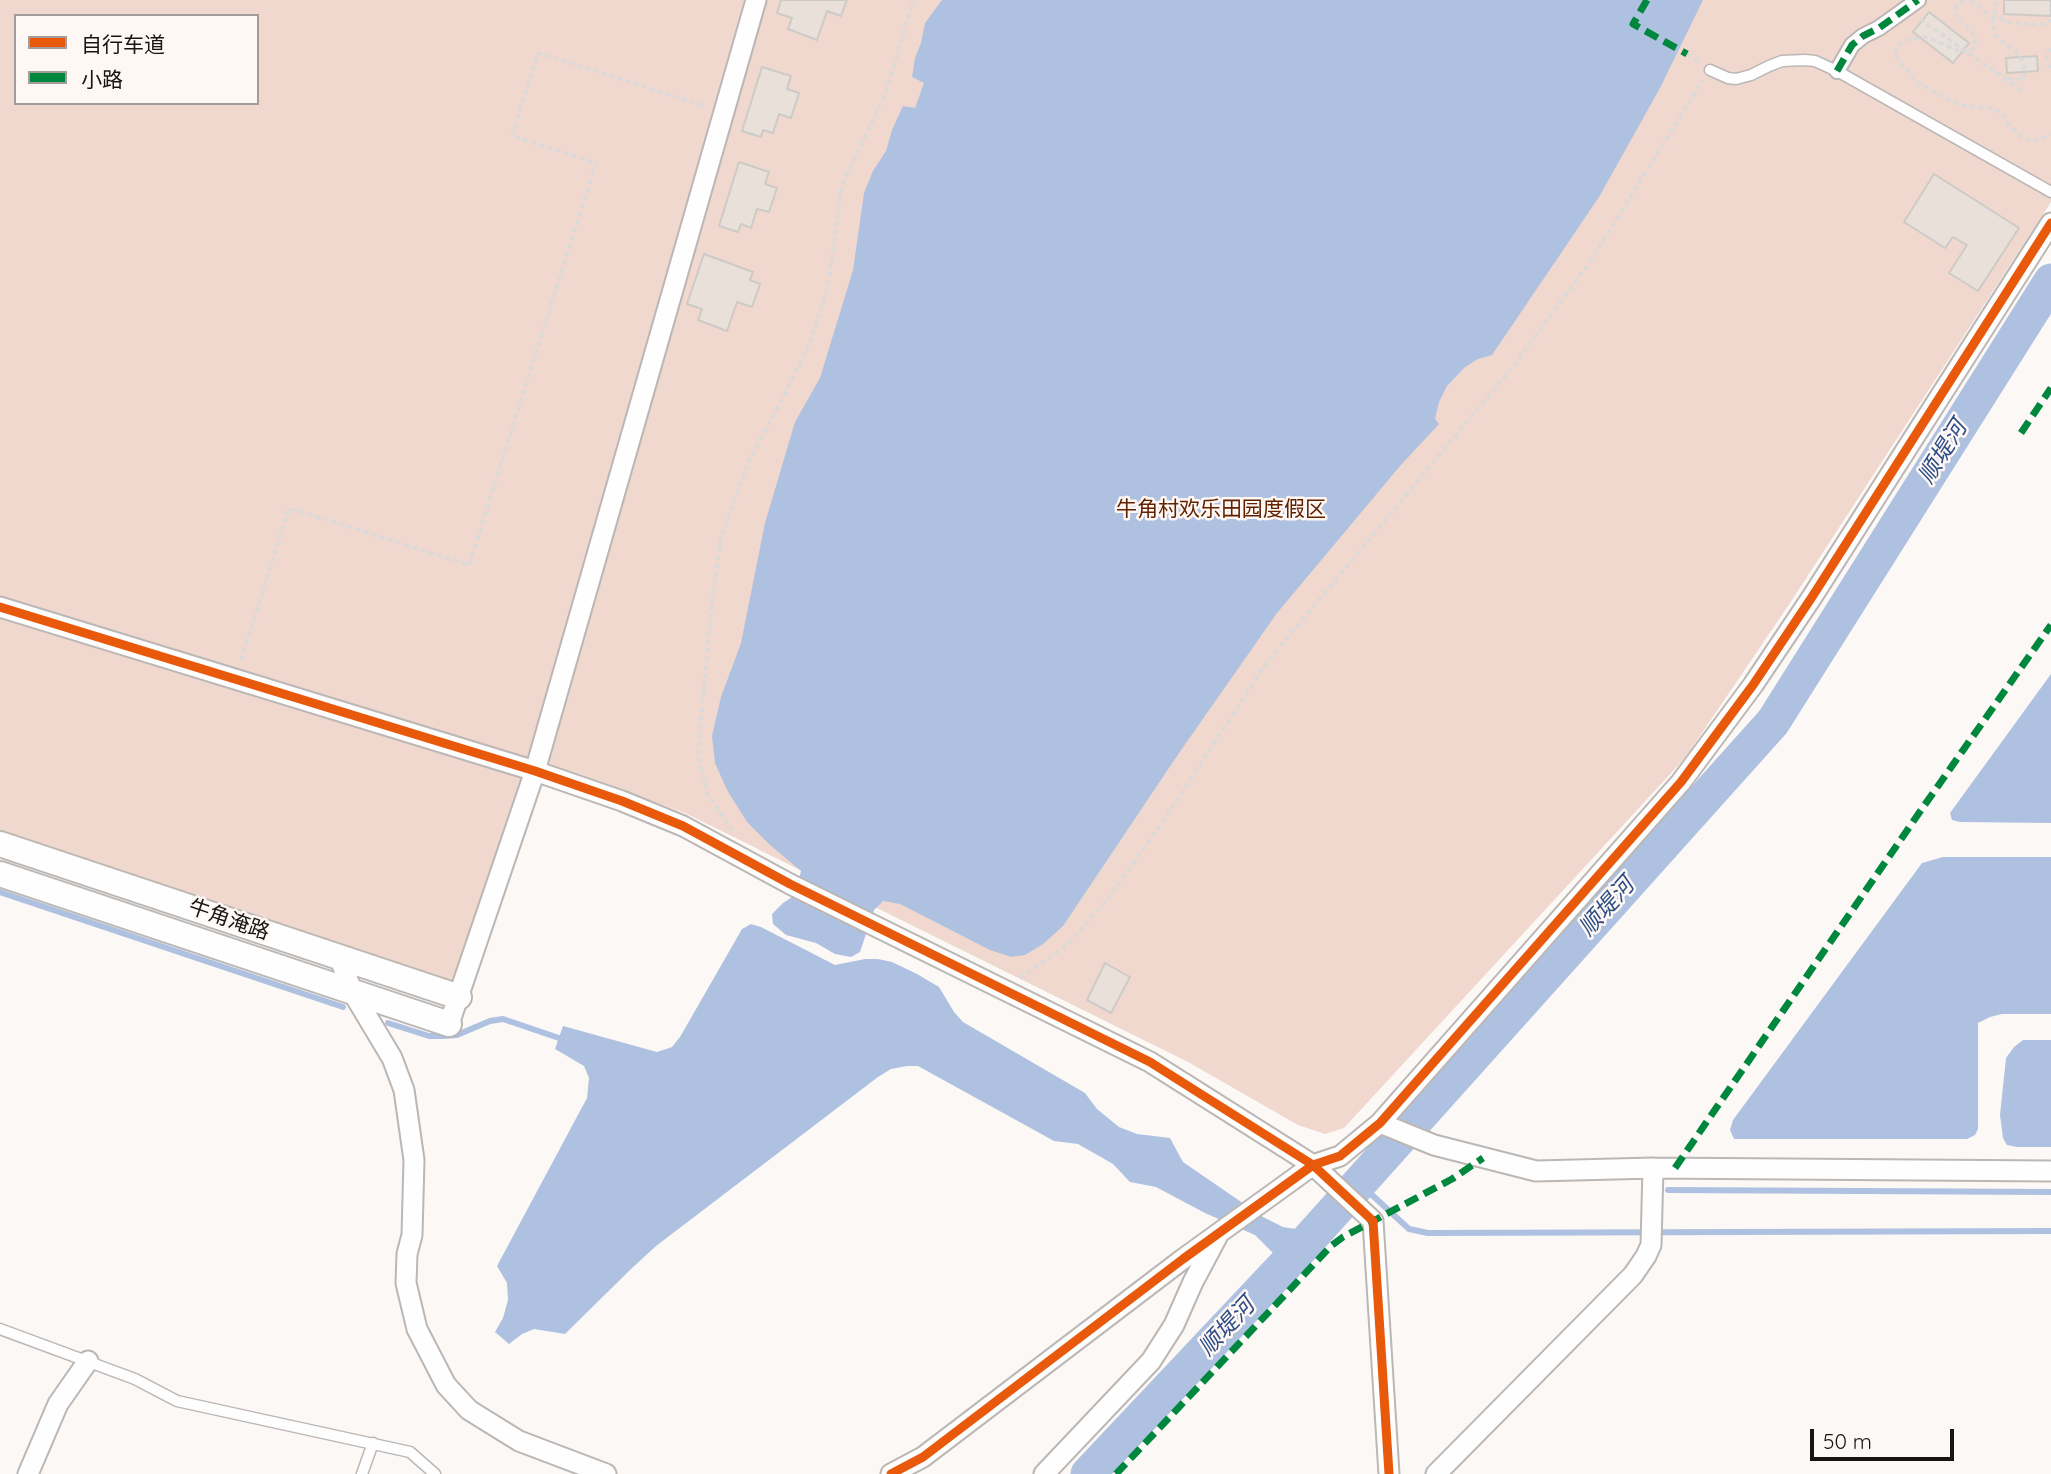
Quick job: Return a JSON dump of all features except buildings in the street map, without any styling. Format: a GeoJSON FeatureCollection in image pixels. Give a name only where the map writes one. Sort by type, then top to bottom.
{"type":"FeatureCollection","features":[{"type":"Feature","properties":{"kind":"street"},"geometry":{"type":"LineString","coordinates":[[449,1024],[535,771],[756,0]]}},
{"type":"Feature","properties":{"kind":"street"},"geometry":{"type":"LineString","coordinates":[[1837,71],[1852,45],[1918,0]]}},
{"type":"Feature","properties":{"kind":"street"},"geometry":{"type":"LineString","coordinates":[[891,1474],[923,1457],[1220,1233],[1321,1172],[1381,1124],[1681,782],[1745,696],[1812,597],[2051,223]]}},
{"type":"Feature","properties":{"kind":"street"},"geometry":{"type":"LineString","coordinates":[[0,607],[535,771],[622,801],[683,826],[790,884],[1150,1062],[1321,1172],[1373,1221],[1389,1474]]}},
{"type":"Feature","properties":{"kind":"street","name":"牛角淹路"},"geometry":{"type":"LineString","coordinates":[[0,844],[459,997]]}},
{"type":"Feature","properties":{"kind":"street","name":"牛角淹路"},"geometry":{"type":"LineString","coordinates":[[0,874],[449,1024]]}},
{"type":"Feature","properties":{"kind":"street"},"geometry":{"type":"LineString","coordinates":[[339,957],[353,993],[392,1058],[404,1090],[414,1160],[412,1235],[407,1254],[406,1283],[417,1329],[446,1385],[469,1410],[519,1441],[605,1474]]}},
{"type":"Feature","properties":{"kind":"street"},"geometry":{"type":"LineString","coordinates":[[1381,1124],[1434,1145],[1536,1171],[1653,1168],[2051,1171]]}},
{"type":"Feature","properties":{"kind":"street"},"geometry":{"type":"LineString","coordinates":[[1436,1474],[1633,1275],[1646,1256],[1652,1236],[1653,1168]]}},
{"type":"Feature","properties":{"kind":"street"},"geometry":{"type":"LineString","coordinates":[[1044,1474],[1151,1362],[1174,1325],[1220,1233]]}},
{"type":"Feature","properties":{"kind":"street"},"geometry":{"type":"LineString","coordinates":[[28,1474],[58,1404],[88,1361]]}},
{"type":"Feature","properties":{"kind":"lane"},"geometry":{"type":"LineString","coordinates":[[1710,70],[1728,78],[1743,78],[1782,61],[1815,61],[2051,192]]}},
{"type":"Feature","properties":{"kind":"lane"},"geometry":{"type":"LineString","coordinates":[[0,1329],[135,1379],[177,1401],[410,1452],[435,1474]]}},
{"type":"Feature","properties":{"kind":"lane"},"geometry":{"type":"LineString","coordinates":[[362,1474],[373,1443]]}},
{"type":"Feature","properties":{"kind":"path"},"geometry":{"type":"LineString","coordinates":[[734,834],[707,793],[698,754],[710,610],[721,538],[749,461],[810,341],[828,286],[842,185],[886,92],[913,0]]}},
{"type":"Feature","properties":{"kind":"path"},"geometry":{"type":"LineString","coordinates":[[1964,0],[1958,3],[1955,15],[1966,24],[1976,40],[1974,47],[1961,52],[1926,37],[1911,39],[1897,47],[1895,53],[1898,61],[1919,83],[1959,105],[1992,108],[2002,114],[2021,138],[2038,140],[2050,134]]}},
{"type":"Feature","properties":{"kind":"path"},"geometry":{"type":"LineString","coordinates":[[1971,0],[1989,15],[2012,23],[2041,25],[2051,20]]}},
{"type":"Feature","properties":{"kind":"path"},"geometry":{"type":"LineString","coordinates":[[1997,1],[1993,21],[1995,35],[2019,55],[2024,64],[2024,79],[2006,79]]}},
{"type":"Feature","properties":{"kind":"path"},"geometry":{"type":"LineString","coordinates":[[1905,10],[2021,90]]}},
{"type":"Feature","properties":{"kind":"path"},"geometry":{"type":"LineString","coordinates":[[2051,49],[2047,52],[2047,60],[2051,71]]}},
{"type":"Feature","properties":{"kind":"path"},"geometry":{"type":"LineString","coordinates":[[235,679],[289,508],[469,565],[596,163],[512,136],[538,52],[723,112]]}},
{"type":"Feature","properties":{"kind":"path"},"geometry":{"type":"LineString","coordinates":[[1001,989],[1031,972],[1066,946],[1108,899],[1164,820],[1265,664],[1510,370],[1590,262],[1710,70],[1687,54]]}},
{"type":"Feature","properties":{"kind":"green space","name":"牛角村欢乐田园度假区"},"geometry":{"type":"Polygon","coordinates":[[[0,0],[2051,0],[2051,202],[1790,603],[1685,758],[1344,1128],[1325,1134],[1298,1125],[1188,1062],[685,813],[528,757],[452,983],[0,831],[0,0]]]}},
{"type":"Feature","properties":{"kind":"water"},"geometry":{"type":"Polygon","coordinates":[[[942,0],[1703,0],[1660,88],[1599,197],[1492,355],[1465,367],[1447,386],[1435,419],[1439,424],[1400,466],[1277,613],[1063,926],[1043,944],[1025,955],[1011,957],[990,950],[900,904],[883,901],[874,910],[860,952],[851,957],[835,954],[816,943],[786,935],[773,924],[772,914],[795,895],[801,871],[747,822],[727,790],[715,763],[712,736],[721,697],[741,643],[765,523],[795,422],[820,378],[853,270],[864,193],[873,171],[886,151],[903,106],[915,108],[924,83],[912,77],[915,58],[925,23],[942,0]]]}},
{"type":"Feature","properties":{"kind":"water"},"geometry":{"type":"Polygon","coordinates":[[[2051,674],[2051,823],[1952,820],[1950,813],[2051,674]]]}},
{"type":"Feature","properties":{"kind":"water"},"geometry":{"type":"Polygon","coordinates":[[[1943,857],[2051,857],[2051,1014],[2002,1014],[1978,1023],[1978,1129],[1975,1135],[1967,1139],[1734,1139],[1730,1130],[1733,1120],[1922,863],[1943,857]]]}},
{"type":"Feature","properties":{"kind":"water"},"geometry":{"type":"Polygon","coordinates":[[[751,924],[835,965],[878,959],[892,962],[917,974],[939,987],[963,1022],[1085,1093],[1097,1109],[1119,1127],[1137,1134],[1170,1138],[1183,1162],[1263,1217],[1283,1227],[1315,1232],[1285,1265],[1255,1235],[1156,1187],[1130,1182],[1113,1164],[1078,1144],[1054,1141],[918,1066],[907,1066],[891,1069],[878,1077],[656,1246],[565,1334],[534,1329],[509,1344],[495,1332],[503,1318],[508,1300],[507,1283],[497,1266],[587,1098],[589,1078],[584,1066],[555,1049],[563,1026],[657,1052],[672,1047],[742,929],[751,924]]]}},
{"type":"Feature","properties":{"kind":"water"},"geometry":{"type":"Polygon","coordinates":[[[2023,1040],[2051,1040],[2051,1147],[2017,1147],[2007,1145],[2003,1138],[2000,1115],[2006,1058],[2023,1040]]]}},
{"type":"Feature","properties":{"kind":"waterway","name":"顺堤河"},"geometry":{"type":"LineString","coordinates":[[1088,1474],[1302,1247],[1773,722],[2051,281]]}},
{"type":"Feature","properties":{"kind":"waterway"},"geometry":{"type":"LineString","coordinates":[[0,892],[343,1007]]}},
{"type":"Feature","properties":{"kind":"waterway"},"geometry":{"type":"LineString","coordinates":[[388,1023],[429,1036],[443,1036],[457,1035],[490,1021],[503,1019],[559,1038]]}},
{"type":"Feature","properties":{"kind":"waterway"},"geometry":{"type":"LineString","coordinates":[[1359,1183],[1409,1229],[1428,1233],[2051,1231]]}},
{"type":"Feature","properties":{"kind":"waterway"},"geometry":{"type":"LineString","coordinates":[[1668,1190],[2051,1192]]}},
{"type":"Feature","properties":{"kind":"marked path"},"geometry":{"type":"LineString","coordinates":[[1647,0],[1633,24],[1687,54]]}},
{"type":"Feature","properties":{"kind":"marked path"},"geometry":{"type":"LineString","coordinates":[[1837,71],[1852,45],[1918,0]]}},
{"type":"Feature","properties":{"kind":"marked path"},"geometry":{"type":"LineString","coordinates":[[2021,433],[2051,388]]}},
{"type":"Feature","properties":{"kind":"marked path"},"geometry":{"type":"LineString","coordinates":[[1675,1168],[2051,625]]}},
{"type":"Feature","properties":{"kind":"marked path"},"geometry":{"type":"LineString","coordinates":[[1116,1474],[1331,1246],[1452,1179],[1483,1158]]}},
{"type":"Feature","properties":{"kind":"cycle path"},"geometry":{"type":"LineString","coordinates":[[891,1474],[923,1457],[1183,1259],[1313,1165],[1340,1156],[1380,1123],[1681,782],[1753,685],[1812,597],[2051,223]]}},
{"type":"Feature","properties":{"kind":"cycle path"},"geometry":{"type":"LineString","coordinates":[[0,607],[535,771],[622,801],[683,826],[790,884],[1150,1062],[1313,1165],[1373,1221],[1389,1474]]}}]}
